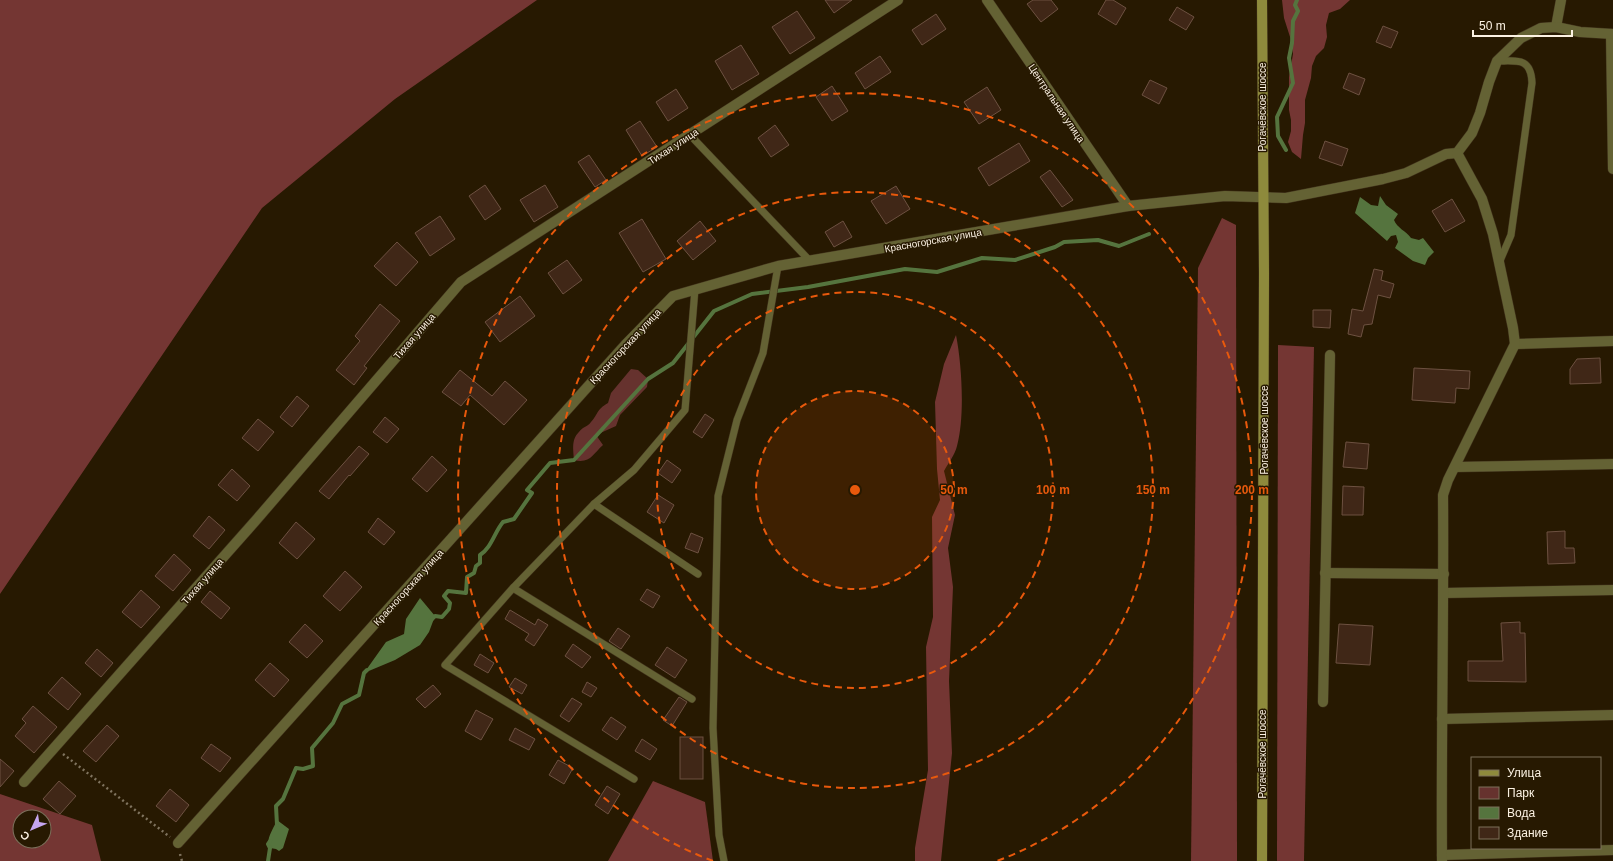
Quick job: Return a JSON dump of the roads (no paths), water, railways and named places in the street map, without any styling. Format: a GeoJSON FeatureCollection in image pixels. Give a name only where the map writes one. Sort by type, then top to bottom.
{"type":"FeatureCollection","features":[{"type":"Feature","properties":{"kind":"main road","name":"Рогачёвское шоссе"},"geometry":{"type":"LineString","coordinates":[[1262,0],[1262,198],[1264,307],[1262,861]]}},
{"type":"Feature","properties":{"kind":"street","name":"Тихая улица"},"geometry":{"type":"LineString","coordinates":[[24,782],[258,519],[461,282],[898,0]]}},
{"type":"Feature","properties":{"kind":"street","name":"Центральная улица"},"geometry":{"type":"LineString","coordinates":[[987,0],[1128,206]]}},
{"type":"Feature","properties":{"kind":"street"},"geometry":{"type":"LineString","coordinates":[[1556,27],[1561,0]]}},
{"type":"Feature","properties":{"kind":"street"},"geometry":{"type":"LineString","coordinates":[[1613,169],[1612,34],[1580,32],[1556,27],[1541,28],[1521,38],[1497,61],[1472,133],[1457,153],[1482,198],[1493,234],[1515,344],[1448,480],[1443,495],[1444,593],[1442,858],[1613,850]]}},
{"type":"Feature","properties":{"kind":"street","name":"Красногорская улица"},"geometry":{"type":"LineString","coordinates":[[178,843],[626,344],[673,296],[778,266],[1128,206],[1225,196],[1286,198],[1406,173],[1446,154],[1457,153]]}},
{"type":"Feature","properties":{"kind":"street"},"geometry":{"type":"LineString","coordinates":[[1515,344],[1613,341]]}},
{"type":"Feature","properties":{"kind":"street"},"geometry":{"type":"LineString","coordinates":[[1323,702],[1330,355]]}},
{"type":"Feature","properties":{"kind":"street"},"geometry":{"type":"LineString","coordinates":[[1455,467],[1613,464]]}},
{"type":"Feature","properties":{"kind":"street"},"geometry":{"type":"LineString","coordinates":[[1325,573],[1444,574]]}},
{"type":"Feature","properties":{"kind":"street"},"geometry":{"type":"LineString","coordinates":[[1444,593],[1613,590]]}},
{"type":"Feature","properties":{"kind":"street"},"geometry":{"type":"LineString","coordinates":[[1442,719],[1613,715]]}},
{"type":"Feature","properties":{"kind":"lane"},"geometry":{"type":"LineString","coordinates":[[1497,61],[1519,61],[1528,67],[1532,73],[1532,83],[1511,235],[1499,263]]}},
{"type":"Feature","properties":{"kind":"lane"},"geometry":{"type":"LineString","coordinates":[[690,135],[810,261]]}},
{"type":"Feature","properties":{"kind":"lane"},"geometry":{"type":"LineString","coordinates":[[724,861],[719,834],[713,728],[718,496],[737,420],[763,353],[778,266]]}},
{"type":"Feature","properties":{"kind":"lane"},"geometry":{"type":"LineString","coordinates":[[634,779],[445,665],[513,588],[594,504],[634,470],[685,410],[695,290]]}},
{"type":"Feature","properties":{"kind":"lane"},"geometry":{"type":"LineString","coordinates":[[594,504],[698,574]]}},
{"type":"Feature","properties":{"kind":"lane"},"geometry":{"type":"LineString","coordinates":[[513,588],[692,699]]}},
{"type":"Feature","properties":{"kind":"water"},"geometry":{"type":"Polygon","coordinates":[[[1380,196],[1386,205],[1398,214],[1394,220],[1397,225],[1411,238],[1419,240],[1423,238],[1434,252],[1428,258],[1425,265],[1413,261],[1395,248],[1398,242],[1396,235],[1391,236],[1387,241],[1355,213],[1360,197],[1371,205],[1378,206],[1380,196]]]}},
{"type":"Feature","properties":{"kind":"water"},"geometry":{"type":"Polygon","coordinates":[[[420,598],[435,616],[429,632],[420,645],[395,660],[364,673],[386,642],[404,634],[406,619],[420,598]]]}},
{"type":"Feature","properties":{"kind":"water"},"geometry":{"type":"Polygon","coordinates":[[[277,820],[289,829],[283,848],[279,851],[270,848],[268,841],[277,820]]]}},
{"type":"Feature","properties":{"kind":"waterway"},"geometry":{"type":"LineString","coordinates":[[1286,150],[1278,136],[1277,117],[1293,83],[1289,58],[1292,43],[1293,21],[1298,11],[1295,5],[1297,0]]}},
{"type":"Feature","properties":{"kind":"waterway"},"geometry":{"type":"LineString","coordinates":[[431,620],[435,616],[442,617],[449,609],[450,603],[444,596],[448,591],[466,593],[467,577],[474,573],[476,566],[480,563],[480,555],[490,544],[503,522],[514,519],[532,493],[527,490],[550,463],[574,460],[648,379],[673,363],[714,311],[752,294],[808,287],[905,269],[937,272],[982,258],[1015,260],[1055,247],[1064,242],[1098,240],[1119,246],[1149,234]]}},
{"type":"Feature","properties":{"kind":"waterway"},"geometry":{"type":"LineString","coordinates":[[277,825],[276,806],[283,799],[296,768],[303,769],[313,766],[312,748],[333,723],[342,704],[359,695],[364,673],[367,670]]}},
{"type":"Feature","properties":{"kind":"waterway"},"geometry":{"type":"LineString","coordinates":[[268,861],[270,848],[268,844],[270,841]]}}]}
